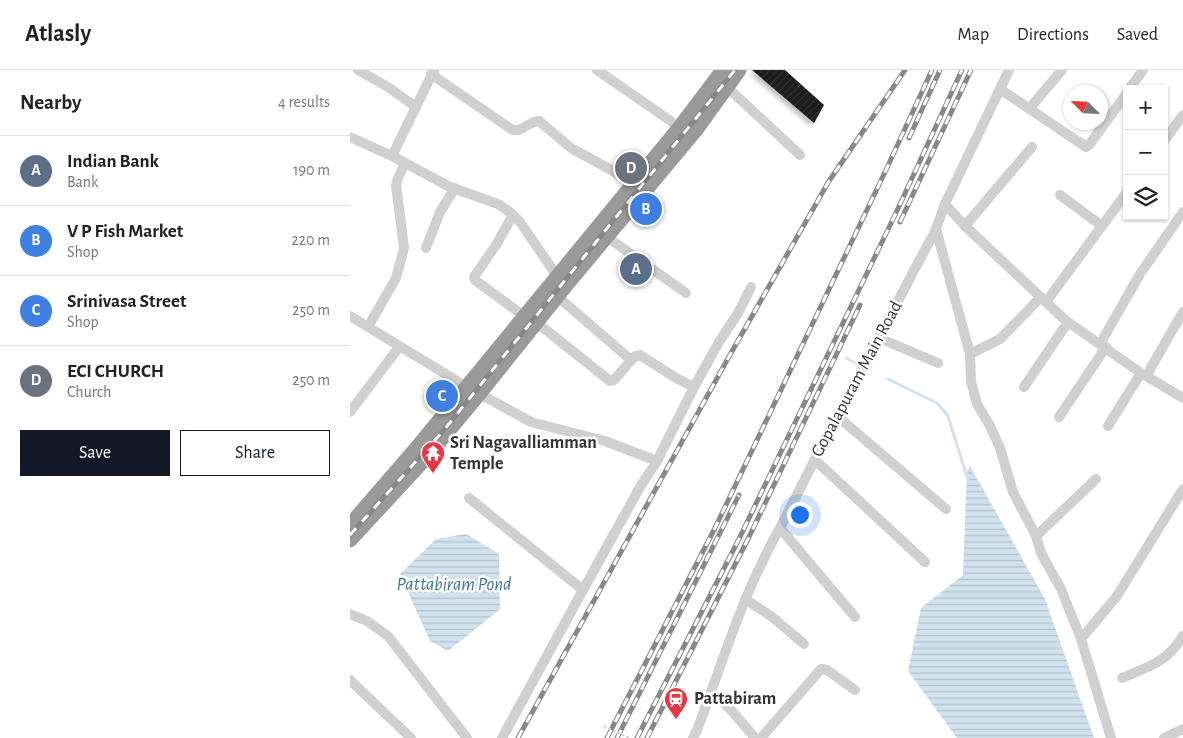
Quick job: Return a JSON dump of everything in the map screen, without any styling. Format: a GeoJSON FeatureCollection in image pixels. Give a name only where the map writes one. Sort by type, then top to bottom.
{"type":"FeatureCollection","features":[{"type":"Feature","properties":{"kind":"highway"},"geometry":{"type":"LineString","coordinates":[[350,540],[425,458],[473,391],[530,319],[557,276],[634,183],[686,132],[740,70]]}},
{"type":"Feature","properties":{"kind":"highway"},"geometry":{"type":"LineString","coordinates":[[530,319],[557,296],[607,236],[686,132],[721,71]]}},
{"type":"Feature","properties":{"kind":"highway"},"geometry":{"type":"LineString","coordinates":[[350,525],[473,391]]}},
{"type":"Feature","properties":{"kind":"street"},"geometry":{"type":"LineString","coordinates":[[358,70],[388,87],[416,107]]}},
{"type":"Feature","properties":{"kind":"street"},"geometry":{"type":"LineString","coordinates":[[597,70],[686,132]]}},
{"type":"Feature","properties":{"kind":"street","name":"Gopalapuram Main Road"},"geometry":{"type":"LineString","coordinates":[[693,738],[712,691],[721,660],[772,540],[936,229],[945,204],[1009,70]]}},
{"type":"Feature","properties":{"kind":"street"},"geometry":{"type":"LineString","coordinates":[[1029,109],[1062,70]]}},
{"type":"Feature","properties":{"kind":"street"},"geometry":{"type":"LineString","coordinates":[[1132,85],[1143,70]]}},
{"type":"Feature","properties":{"kind":"street"},"geometry":{"type":"LineString","coordinates":[[392,156],[433,72],[511,129],[516,131],[533,121],[539,121],[571,148],[634,183]]}},
{"type":"Feature","properties":{"kind":"street"},"geometry":{"type":"LineString","coordinates":[[727,87],[800,155]]}},
{"type":"Feature","properties":{"kind":"street"},"geometry":{"type":"LineString","coordinates":[[1000,89],[1084,146],[1088,146],[1123,98]]}},
{"type":"Feature","properties":{"kind":"street"},"geometry":{"type":"LineString","coordinates":[[1168,136],[1183,115]]}},
{"type":"Feature","properties":{"kind":"street"},"geometry":{"type":"LineString","coordinates":[[350,138],[392,156],[455,188],[498,204],[513,215],[557,276]]}},
{"type":"Feature","properties":{"kind":"street"},"geometry":{"type":"LineString","coordinates":[[965,226],[1032,147]]}},
{"type":"Feature","properties":{"kind":"street"},"geometry":{"type":"LineString","coordinates":[[368,327],[396,278],[404,248],[396,186],[405,163]]}},
{"type":"Feature","properties":{"kind":"street"},"geometry":{"type":"LineString","coordinates":[[426,248],[440,212],[455,188]]}},
{"type":"Feature","properties":{"kind":"street"},"geometry":{"type":"LineString","coordinates":[[1060,195],[1102,226]]}},
{"type":"Feature","properties":{"kind":"street"},"geometry":{"type":"LineString","coordinates":[[970,354],[1000,339],[1043,300],[1123,197]]}},
{"type":"Feature","properties":{"kind":"street"},"geometry":{"type":"LineString","coordinates":[[945,204],[965,226],[1068,322],[1183,398]]}},
{"type":"Feature","properties":{"kind":"street"},"geometry":{"type":"LineString","coordinates":[[1059,417],[1103,345],[1140,274],[1183,212]]}},
{"type":"Feature","properties":{"kind":"street"},"geometry":{"type":"LineString","coordinates":[[513,215],[496,245],[474,277],[475,280],[530,319],[610,381],[614,380],[637,355],[642,356],[694,387]]}},
{"type":"Feature","properties":{"kind":"street"},"geometry":{"type":"LineString","coordinates":[[936,229],[970,354],[971,381],[977,404],[1000,448],[1013,492],[1036,536],[1041,553],[1061,589],[1081,639],[1111,738]]}},
{"type":"Feature","properties":{"kind":"street"},"geometry":{"type":"LineString","coordinates":[[607,236],[686,293]]}},
{"type":"Feature","properties":{"kind":"street"},"geometry":{"type":"LineString","coordinates":[[502,738],[640,487],[657,461],[694,387],[738,313],[751,287]]}},
{"type":"Feature","properties":{"kind":"street"},"geometry":{"type":"LineString","coordinates":[[557,296],[631,360]]}},
{"type":"Feature","properties":{"kind":"street"},"geometry":{"type":"LineString","coordinates":[[1108,426],[1183,312]]}},
{"type":"Feature","properties":{"kind":"street"},"geometry":{"type":"LineString","coordinates":[[350,316],[473,391],[531,422],[605,442],[657,461]]}},
{"type":"Feature","properties":{"kind":"street"},"geometry":{"type":"LineString","coordinates":[[1024,387],[1068,322]]}},
{"type":"Feature","properties":{"kind":"street"},"geometry":{"type":"LineString","coordinates":[[878,338],[938,363]]}},
{"type":"Feature","properties":{"kind":"street"},"geometry":{"type":"LineString","coordinates":[[350,412],[399,347]]}},
{"type":"Feature","properties":{"kind":"street"},"geometry":{"type":"LineString","coordinates":[[837,416],[946,509]]}},
{"type":"Feature","properties":{"kind":"street"},"geometry":{"type":"LineString","coordinates":[[815,460],[925,562]]}},
{"type":"Feature","properties":{"kind":"street"},"geometry":{"type":"LineString","coordinates":[[1036,536],[1096,479]]}},
{"type":"Feature","properties":{"kind":"street"},"geometry":{"type":"LineString","coordinates":[[1081,639],[1117,596],[1183,489]]}},
{"type":"Feature","properties":{"kind":"street"},"geometry":{"type":"LineString","coordinates":[[469,498],[583,590]]}},
{"type":"Feature","properties":{"kind":"street"},"geometry":{"type":"LineString","coordinates":[[780,528],[855,617]]}},
{"type":"Feature","properties":{"kind":"street"},"geometry":{"type":"LineString","coordinates":[[745,600],[771,616],[804,644]]}},
{"type":"Feature","properties":{"kind":"street"},"geometry":{"type":"LineString","coordinates":[[350,614],[367,621],[388,636],[467,738]]}},
{"type":"Feature","properties":{"kind":"street"},"geometry":{"type":"LineString","coordinates":[[1122,678],[1159,662],[1175,647],[1183,636]]}},
{"type":"Feature","properties":{"kind":"street"},"geometry":{"type":"LineString","coordinates":[[761,738],[820,669],[826,670],[855,690]]}},
{"type":"Feature","properties":{"kind":"street"},"geometry":{"type":"LineString","coordinates":[[350,680],[411,738]]}},
{"type":"Feature","properties":{"kind":"street"},"geometry":{"type":"LineString","coordinates":[[712,691],[755,738]]}},
{"type":"Feature","properties":{"kind":"street"},"geometry":{"type":"LineString","coordinates":[[1164,738],[1183,730]]}},
{"type":"Feature","properties":{"kind":"path"},"geometry":{"type":"LineString","coordinates":[[604,726],[629,738]]}},
{"type":"Feature","properties":{"kind":"water"},"geometry":{"type":"Polygon","coordinates":[[[970,466],[1045,599],[1094,738],[957,738],[908,671],[921,608],[963,575],[967,471],[970,466]]]}},
{"type":"Feature","properties":{"kind":"water","name":"Pattabiram Pond"},"geometry":{"type":"Polygon","coordinates":[[[466,534],[499,554],[500,609],[448,651],[430,641],[400,574],[436,539],[466,534]]]}},
{"type":"Feature","properties":{"kind":"building"},"geometry":{"type":"Polygon","coordinates":[[[752,70],[785,70],[824,105],[814,123],[752,70]]]}},
{"type":"Feature","properties":{"kind":"waterway"},"geometry":{"type":"LineString","coordinates":[[846,358],[857,364]]}},
{"type":"Feature","properties":{"kind":"waterway"},"geometry":{"type":"LineString","coordinates":[[888,379],[937,403],[948,416],[968,480]]}},
{"type":"Feature","properties":{"kind":"railway"},"geometry":{"type":"LineString","coordinates":[[350,535],[444,430],[735,70]]}},
{"type":"Feature","properties":{"kind":"railway"},"geometry":{"type":"LineString","coordinates":[[518,738],[731,353],[829,181],[905,70]]}},
{"type":"Feature","properties":{"kind":"railway"},"geometry":{"type":"LineString","coordinates":[[607,738],[715,528],[932,70]]}},
{"type":"Feature","properties":{"kind":"railway"},"geometry":{"type":"LineString","coordinates":[[909,138],[940,70]]}},
{"type":"Feature","properties":{"kind":"railway"},"geometry":{"type":"LineString","coordinates":[[637,738],[739,539],[895,215],[962,70]]}},
{"type":"Feature","properties":{"kind":"railway"},"geometry":{"type":"LineString","coordinates":[[900,222],[971,70]]}},
{"type":"Feature","properties":{"kind":"railway"},"geometry":{"type":"LineString","coordinates":[[647,738],[749,537],[860,305]]}},
{"type":"Feature","properties":{"kind":"railway"},"geometry":{"type":"LineString","coordinates":[[617,738],[739,495]]}},
{"type":"Feature","properties":{"kind":"place","name":"ECI CHURCH"},"geometry":{"type":"Point","coordinates":[631,168]}},
{"type":"Feature","properties":{"kind":"place","name":"V P Fish Market"},"geometry":{"type":"Point","coordinates":[646,209]}},
{"type":"Feature","properties":{"kind":"place","name":"Indian Bank"},"geometry":{"type":"Point","coordinates":[636,269]}},
{"type":"Feature","properties":{"kind":"place","name":"Srinivasa Street"},"geometry":{"type":"Point","coordinates":[442,396]}},
{"type":"Feature","properties":{"kind":"place","name":"Sri Nagavalliamman Temple"},"geometry":{"type":"Point","coordinates":[433,474]}},
{"type":"Feature","properties":{"kind":"place","name":"Pattabiram"},"geometry":{"type":"Point","coordinates":[676,720]}}]}
